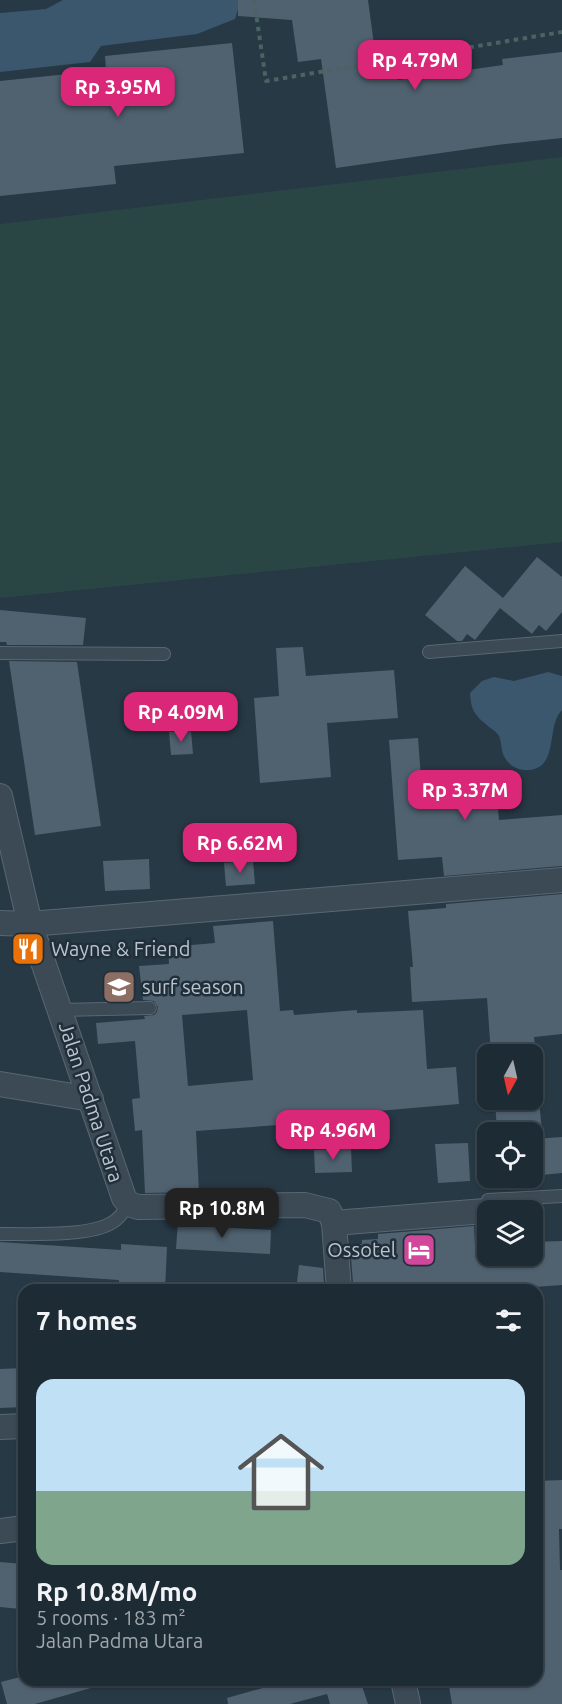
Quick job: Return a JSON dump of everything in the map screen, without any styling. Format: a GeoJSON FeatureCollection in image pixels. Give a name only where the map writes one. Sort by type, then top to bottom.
{"type":"FeatureCollection","features":[{"type":"Feature","properties":{"kind":"street","name":"Jalan Padma Utara"},"geometry":{"type":"LineString","coordinates":[[1,804],[30,924],[120,1190],[129,1204],[138,1207],[305,1205],[332,1217],[477,1211]]}},
{"type":"Feature","properties":{"kind":"street"},"geometry":{"type":"LineString","coordinates":[[0,923],[30,924],[562,880]]}},
{"type":"Feature","properties":{"kind":"street"},"geometry":{"type":"LineString","coordinates":[[0,1084],[91,1099]]}},
{"type":"Feature","properties":{"kind":"street"},"geometry":{"type":"LineString","coordinates":[[332,1217],[338,1284]]}},
{"type":"Feature","properties":{"kind":"street"},"geometry":{"type":"LineString","coordinates":[[0,1427],[18,1426]]}},
{"type":"Feature","properties":{"kind":"street"},"geometry":{"type":"LineString","coordinates":[[0,1531],[18,1529]]}},
{"type":"Feature","properties":{"kind":"street"},"geometry":{"type":"LineString","coordinates":[[404,1686],[408,1704]]}},
{"type":"Feature","properties":{"kind":"lane"},"geometry":{"type":"LineString","coordinates":[[429,652],[562,641]]}},
{"type":"Feature","properties":{"kind":"lane"},"geometry":{"type":"LineString","coordinates":[[0,653],[164,654]]}},
{"type":"Feature","properties":{"kind":"lane"},"geometry":{"type":"LineString","coordinates":[[60,1010],[150,1008]]}},
{"type":"Feature","properties":{"kind":"lane"},"geometry":{"type":"LineString","coordinates":[[332,1217],[562,1196]]}},
{"type":"Feature","properties":{"kind":"lane"},"geometry":{"type":"LineString","coordinates":[[0,1234],[76,1232],[105,1226],[115,1221],[129,1204]]}},
{"type":"Feature","properties":{"kind":"path"},"geometry":{"type":"LineString","coordinates":[[254,0],[266,81],[562,32]]}},
{"type":"Feature","properties":{"kind":"green space"},"geometry":{"type":"Polygon","coordinates":[[[562,157],[562,542],[0,598],[0,224],[562,157]]]}},
{"type":"Feature","properties":{"kind":"water"},"geometry":{"type":"Polygon","coordinates":[[[63,0],[241,0],[235,19],[197,34],[101,46],[90,62],[0,72],[0,13],[46,9],[63,0]]]}},
{"type":"Feature","properties":{"kind":"water"},"geometry":{"type":"Polygon","coordinates":[[[548,672],[562,676],[562,710],[554,726],[551,747],[543,764],[536,769],[518,769],[505,758],[498,735],[475,712],[471,704],[470,693],[482,681],[494,677],[514,681],[548,672]]]}},
{"type":"Feature","properties":{"kind":"building"},"geometry":{"type":"Polygon","coordinates":[[[238,0],[368,0],[378,74],[397,71],[398,80],[503,65],[502,59],[562,52],[562,138],[336,168],[321,59],[298,62],[292,20],[238,16],[238,0]]]}},
{"type":"Feature","properties":{"kind":"building"},"geometry":{"type":"Polygon","coordinates":[[[232,43],[244,153],[114,166],[116,184],[0,196],[0,81],[106,70],[105,56],[232,43]]]}},
{"type":"Feature","properties":{"kind":"building"},"geometry":{"type":"Polygon","coordinates":[[[537,557],[562,577],[562,612],[546,631],[539,625],[532,634],[500,608],[475,640],[467,634],[462,641],[457,641],[425,615],[465,566],[503,598],[537,557]]]}},
{"type":"Feature","properties":{"kind":"building"},"geometry":{"type":"Polygon","coordinates":[[[0,610],[86,618],[83,645],[7,645],[6,642],[0,642],[0,610]]]}},
{"type":"Feature","properties":{"kind":"building"},"geometry":{"type":"Polygon","coordinates":[[[303,647],[306,676],[394,670],[398,718],[327,723],[331,777],[260,783],[254,698],[279,696],[276,648],[303,647]]]}},
{"type":"Feature","properties":{"kind":"building"},"geometry":{"type":"Polygon","coordinates":[[[9,661],[77,662],[101,826],[35,835],[9,661]]]}},
{"type":"Feature","properties":{"kind":"building"},"geometry":{"type":"Polygon","coordinates":[[[191,731],[193,754],[171,755],[169,732],[191,731]]]}},
{"type":"Feature","properties":{"kind":"building"},"geometry":{"type":"Polygon","coordinates":[[[418,738],[421,778],[495,773],[499,820],[562,815],[562,866],[444,876],[442,857],[398,860],[389,740],[418,738]]]}},
{"type":"Feature","properties":{"kind":"building"},"geometry":{"type":"Polygon","coordinates":[[[149,859],[150,889],[105,891],[103,861],[149,859]]]}},
{"type":"Feature","properties":{"kind":"building"},"geometry":{"type":"Polygon","coordinates":[[[253,861],[255,884],[226,886],[224,863],[253,861]]]}},
{"type":"Feature","properties":{"kind":"building"},"geometry":{"type":"Polygon","coordinates":[[[562,894],[562,1034],[534,1037],[535,1044],[490,1044],[487,998],[412,1002],[410,967],[413,967],[408,911],[446,908],[446,904],[562,894]]]}},
{"type":"Feature","properties":{"kind":"building"},"geometry":{"type":"Polygon","coordinates":[[[273,921],[280,1011],[293,1010],[294,1015],[357,1010],[357,1013],[423,1010],[427,1069],[456,1067],[459,1104],[320,1116],[320,1122],[196,1131],[199,1192],[145,1193],[142,1130],[135,1131],[132,1099],[140,1098],[135,1041],[98,1044],[96,1023],[145,1019],[144,1016],[154,1015],[158,1007],[154,1001],[143,1000],[139,966],[169,964],[168,947],[215,943],[213,926],[273,921]],[[247,1010],[182,1015],[188,1086],[253,1080],[247,1010]]]}},
{"type":"Feature","properties":{"kind":"building"},"geometry":{"type":"Polygon","coordinates":[[[496,1110],[540,1110],[541,1122],[496,1122],[496,1110]]]}},
{"type":"Feature","properties":{"kind":"building"},"geometry":{"type":"Polygon","coordinates":[[[562,1137],[562,1173],[543,1175],[543,1138],[562,1137]]]}},
{"type":"Feature","properties":{"kind":"building"},"geometry":{"type":"Polygon","coordinates":[[[468,1143],[470,1181],[438,1183],[435,1144],[468,1143]]]}},
{"type":"Feature","properties":{"kind":"building"},"geometry":{"type":"Polygon","coordinates":[[[351,1148],[352,1172],[315,1173],[314,1150],[351,1148]]]}},
{"type":"Feature","properties":{"kind":"building"},"geometry":{"type":"Polygon","coordinates":[[[178,1221],[200,1221],[201,1226],[271,1230],[270,1254],[176,1249],[178,1221]]]}},
{"type":"Feature","properties":{"kind":"building","name":"Ossotel"},"geometry":{"type":"Polygon","coordinates":[[[474,1226],[477,1266],[543,1266],[543,1242],[562,1241],[562,1285],[353,1283],[350,1245],[362,1244],[362,1240],[378,1239],[378,1234],[474,1226]]]}},
{"type":"Feature","properties":{"kind":"building"},"geometry":{"type":"Polygon","coordinates":[[[0,1242],[121,1250],[121,1244],[167,1247],[165,1284],[119,1284],[119,1280],[0,1272],[0,1242]]]}},
{"type":"Feature","properties":{"kind":"building"},"geometry":{"type":"Polygon","coordinates":[[[299,1265],[323,1268],[324,1284],[297,1284],[299,1265]]]}},
{"type":"Feature","properties":{"kind":"building"},"geometry":{"type":"Polygon","coordinates":[[[18,1368],[18,1407],[0,1408],[0,1369],[18,1368]]]}},
{"type":"Feature","properties":{"kind":"building"},"geometry":{"type":"Polygon","coordinates":[[[562,1480],[562,1529],[559,1529],[560,1570],[562,1570],[562,1704],[452,1704],[449,1686],[543,1686],[543,1481],[562,1480]]]}},
{"type":"Feature","properties":{"kind":"building"},"geometry":{"type":"Polygon","coordinates":[[[0,1562],[18,1564],[18,1609],[0,1607],[0,1562]]]}},
{"type":"Feature","properties":{"kind":"building"},"geometry":{"type":"Polygon","coordinates":[[[18,1678],[18,1686],[98,1686],[35,1704],[7,1704],[1,1682],[18,1678]]]}},
{"type":"Feature","properties":{"kind":"building"},"geometry":{"type":"Polygon","coordinates":[[[270,1686],[362,1686],[368,1704],[330,1704],[327,1694],[290,1704],[228,1704],[227,1698],[270,1686]]]}},
{"type":"Feature","properties":{"kind":"place","name":"Wayne & Friend"},"geometry":{"type":"Point","coordinates":[28,949]}},
{"type":"Feature","properties":{"kind":"place","name":"surf season"},"geometry":{"type":"Point","coordinates":[119,987]}},
{"type":"Feature","properties":{"kind":"place","name":"Ossotel"},"geometry":{"type":"Point","coordinates":[419,1250]}}]}
